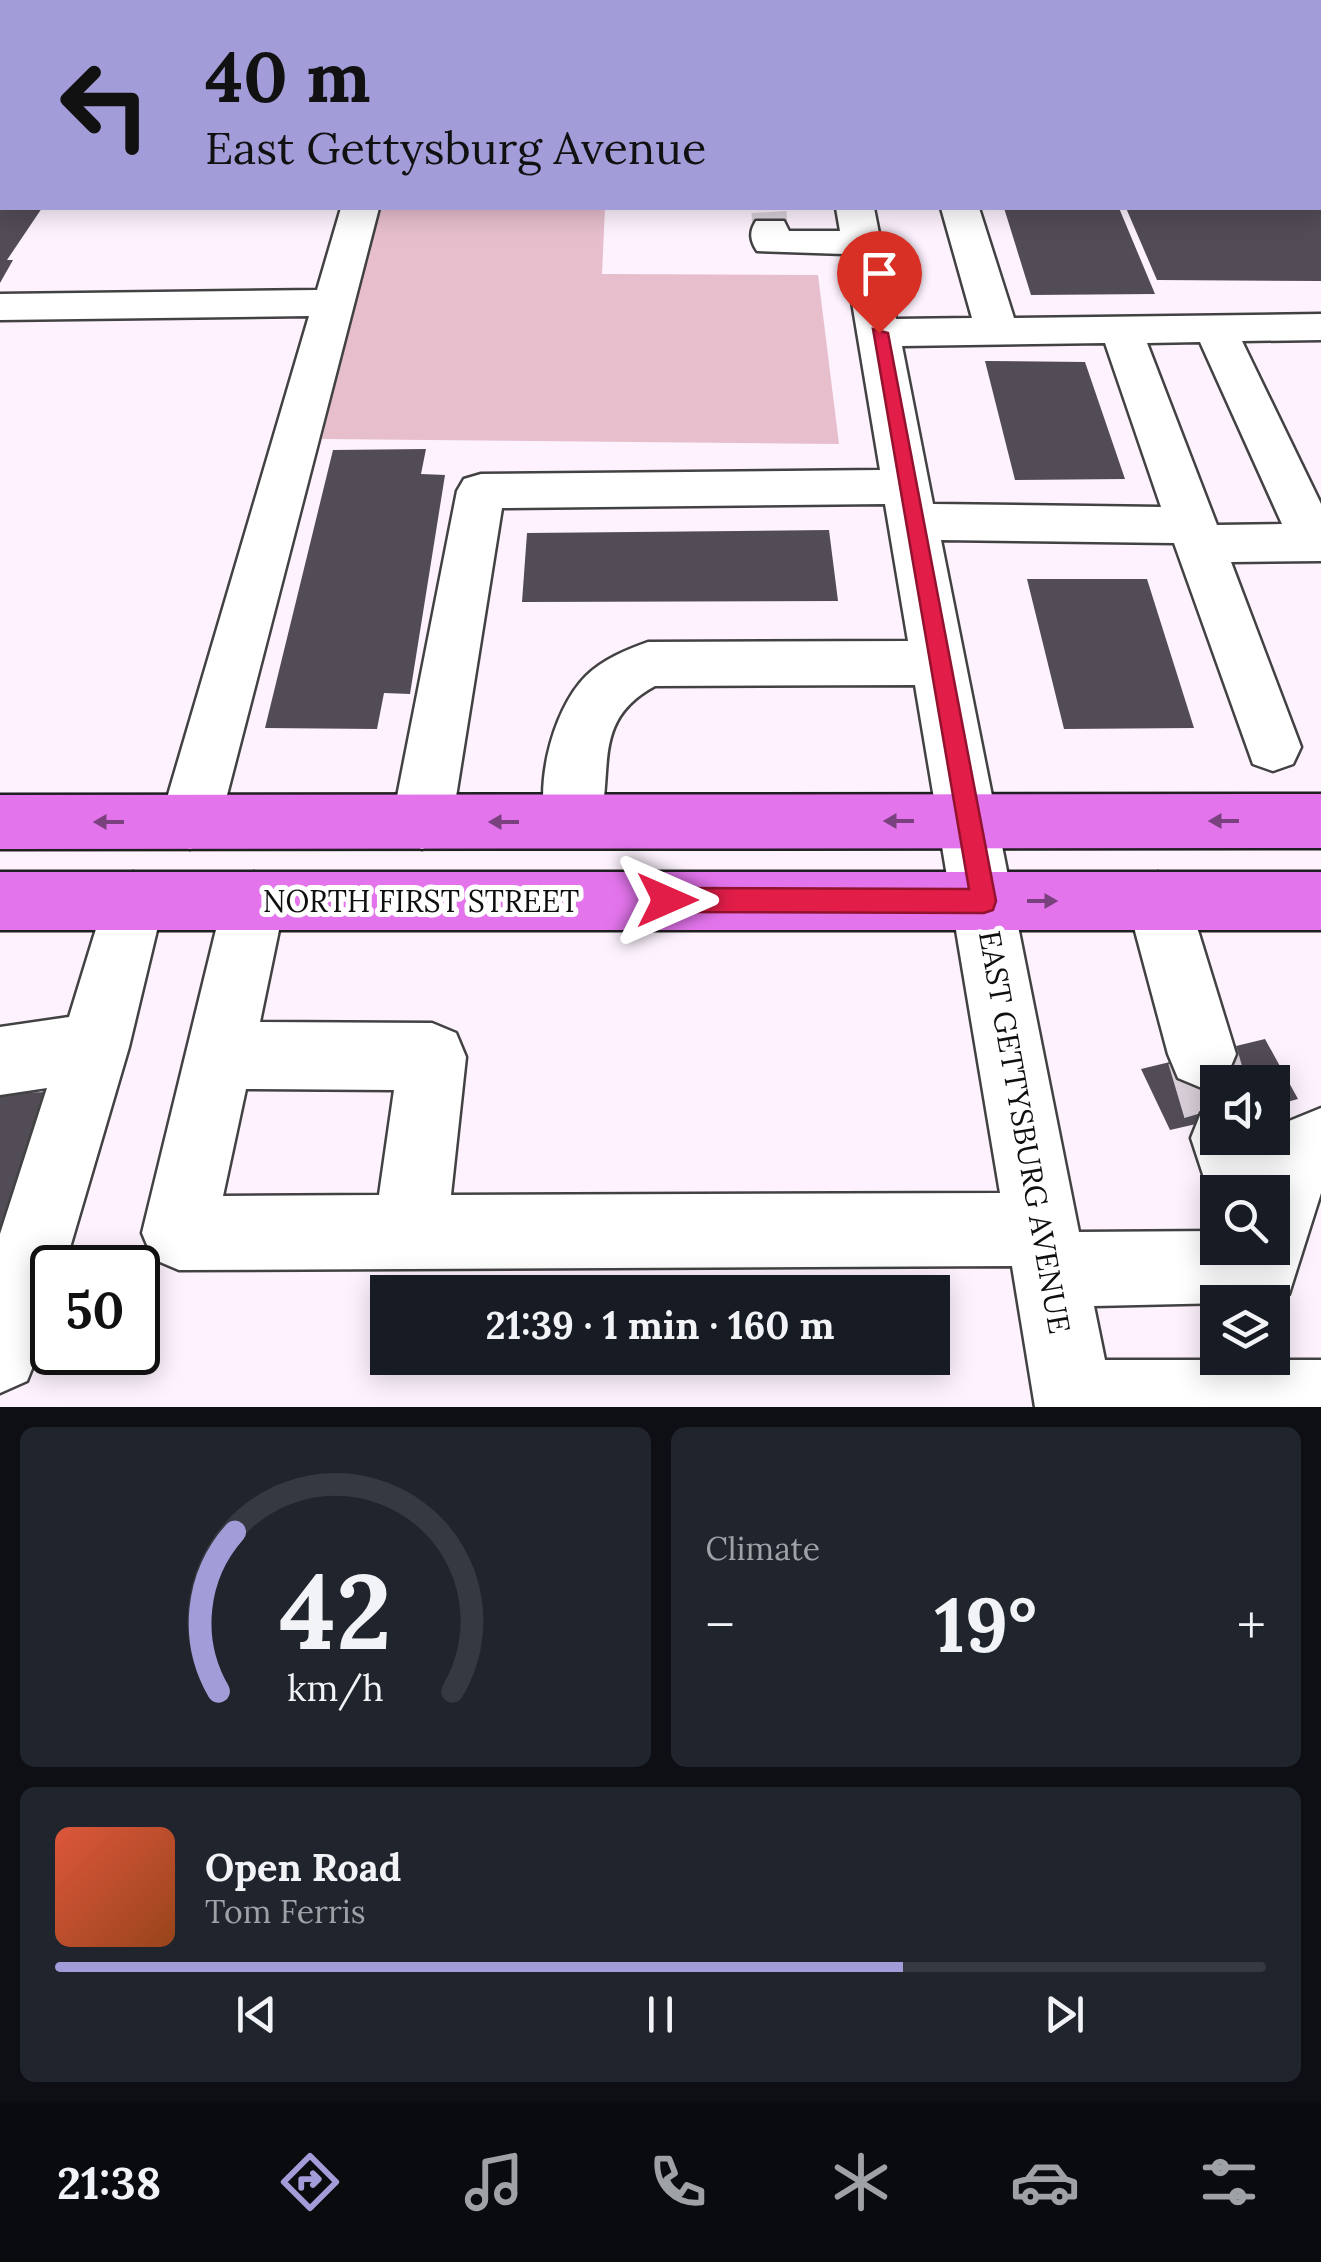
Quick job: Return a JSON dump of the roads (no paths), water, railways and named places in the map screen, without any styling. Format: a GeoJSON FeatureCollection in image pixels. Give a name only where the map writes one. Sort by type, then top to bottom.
{"type":"FeatureCollection","features":[{"type":"Feature","properties":{"kind":"main road"},"geometry":{"type":"LineString","coordinates":[[0,822],[1321,820]]}},
{"type":"Feature","properties":{"kind":"main road","name":"NORTH FIRST STREET"},"geometry":{"type":"LineString","coordinates":[[0,901],[1158,901],[1318,910]]}},
{"type":"Feature","properties":{"kind":"street"},"geometry":{"type":"LineString","coordinates":[[190,822],[359,210]]}},
{"type":"Feature","properties":{"kind":"street"},"geometry":{"type":"LineString","coordinates":[[961,210],[997,332]]}},
{"type":"Feature","properties":{"kind":"street"},"geometry":{"type":"LineString","coordinates":[[770,216],[771,243],[858,225]]}},
{"type":"Feature","properties":{"kind":"street","name":"EAST GETTYSBURG AVENUE"},"geometry":{"type":"LineString","coordinates":[[858,225],[1074,1403]]}},
{"type":"Feature","properties":{"kind":"street"},"geometry":{"type":"LineString","coordinates":[[0,307],[331,303]]}},
{"type":"Feature","properties":{"kind":"street"},"geometry":{"type":"LineString","coordinates":[[879,333],[1321,328]]}},
{"type":"Feature","properties":{"kind":"street"},"geometry":{"type":"LineString","coordinates":[[422,822],[481,491],[909,505],[1195,535],[1318,542],[1215,329]]}},
{"type":"Feature","properties":{"kind":"street"},"geometry":{"type":"LineString","coordinates":[[1121,330],[1273,746]]}},
{"type":"Feature","properties":{"kind":"street"},"geometry":{"type":"LineString","coordinates":[[572,821],[581,728],[597,698],[620,676],[648,664],[940,663]]}},
{"type":"Feature","properties":{"kind":"street"},"geometry":{"type":"LineString","coordinates":[[0,1354],[69,1122],[96,1047],[133,901]]}},
{"type":"Feature","properties":{"kind":"street"},"geometry":{"type":"LineString","coordinates":[[254,901],[179,1233],[412,1230],[1045,1249],[1200,1250]]}},
{"type":"Feature","properties":{"kind":"street"},"geometry":{"type":"LineString","coordinates":[[1158,901],[1202,1054]]}},
{"type":"Feature","properties":{"kind":"street"},"geometry":{"type":"LineString","coordinates":[[0,1060],[96,1047]]}},
{"type":"Feature","properties":{"kind":"street"},"geometry":{"type":"LineString","coordinates":[[220,1055],[432,1057],[412,1230]]}},
{"type":"Feature","properties":{"kind":"street"},"geometry":{"type":"LineString","coordinates":[[1290,1175],[1297,1153],[1321,1143]]}},
{"type":"Feature","properties":{"kind":"street"},"geometry":{"type":"LineString","coordinates":[[1074,1403],[1321,1400]]}},
{"type":"Feature","properties":{"kind":"tunnel"},"geometry":{"type":"LineString","coordinates":[[769,212],[770,229]]}},
{"type":"Feature","properties":{"kind":"tunnel"},"geometry":{"type":"LineString","coordinates":[[1202,1054],[1205,1065]]}}]}
